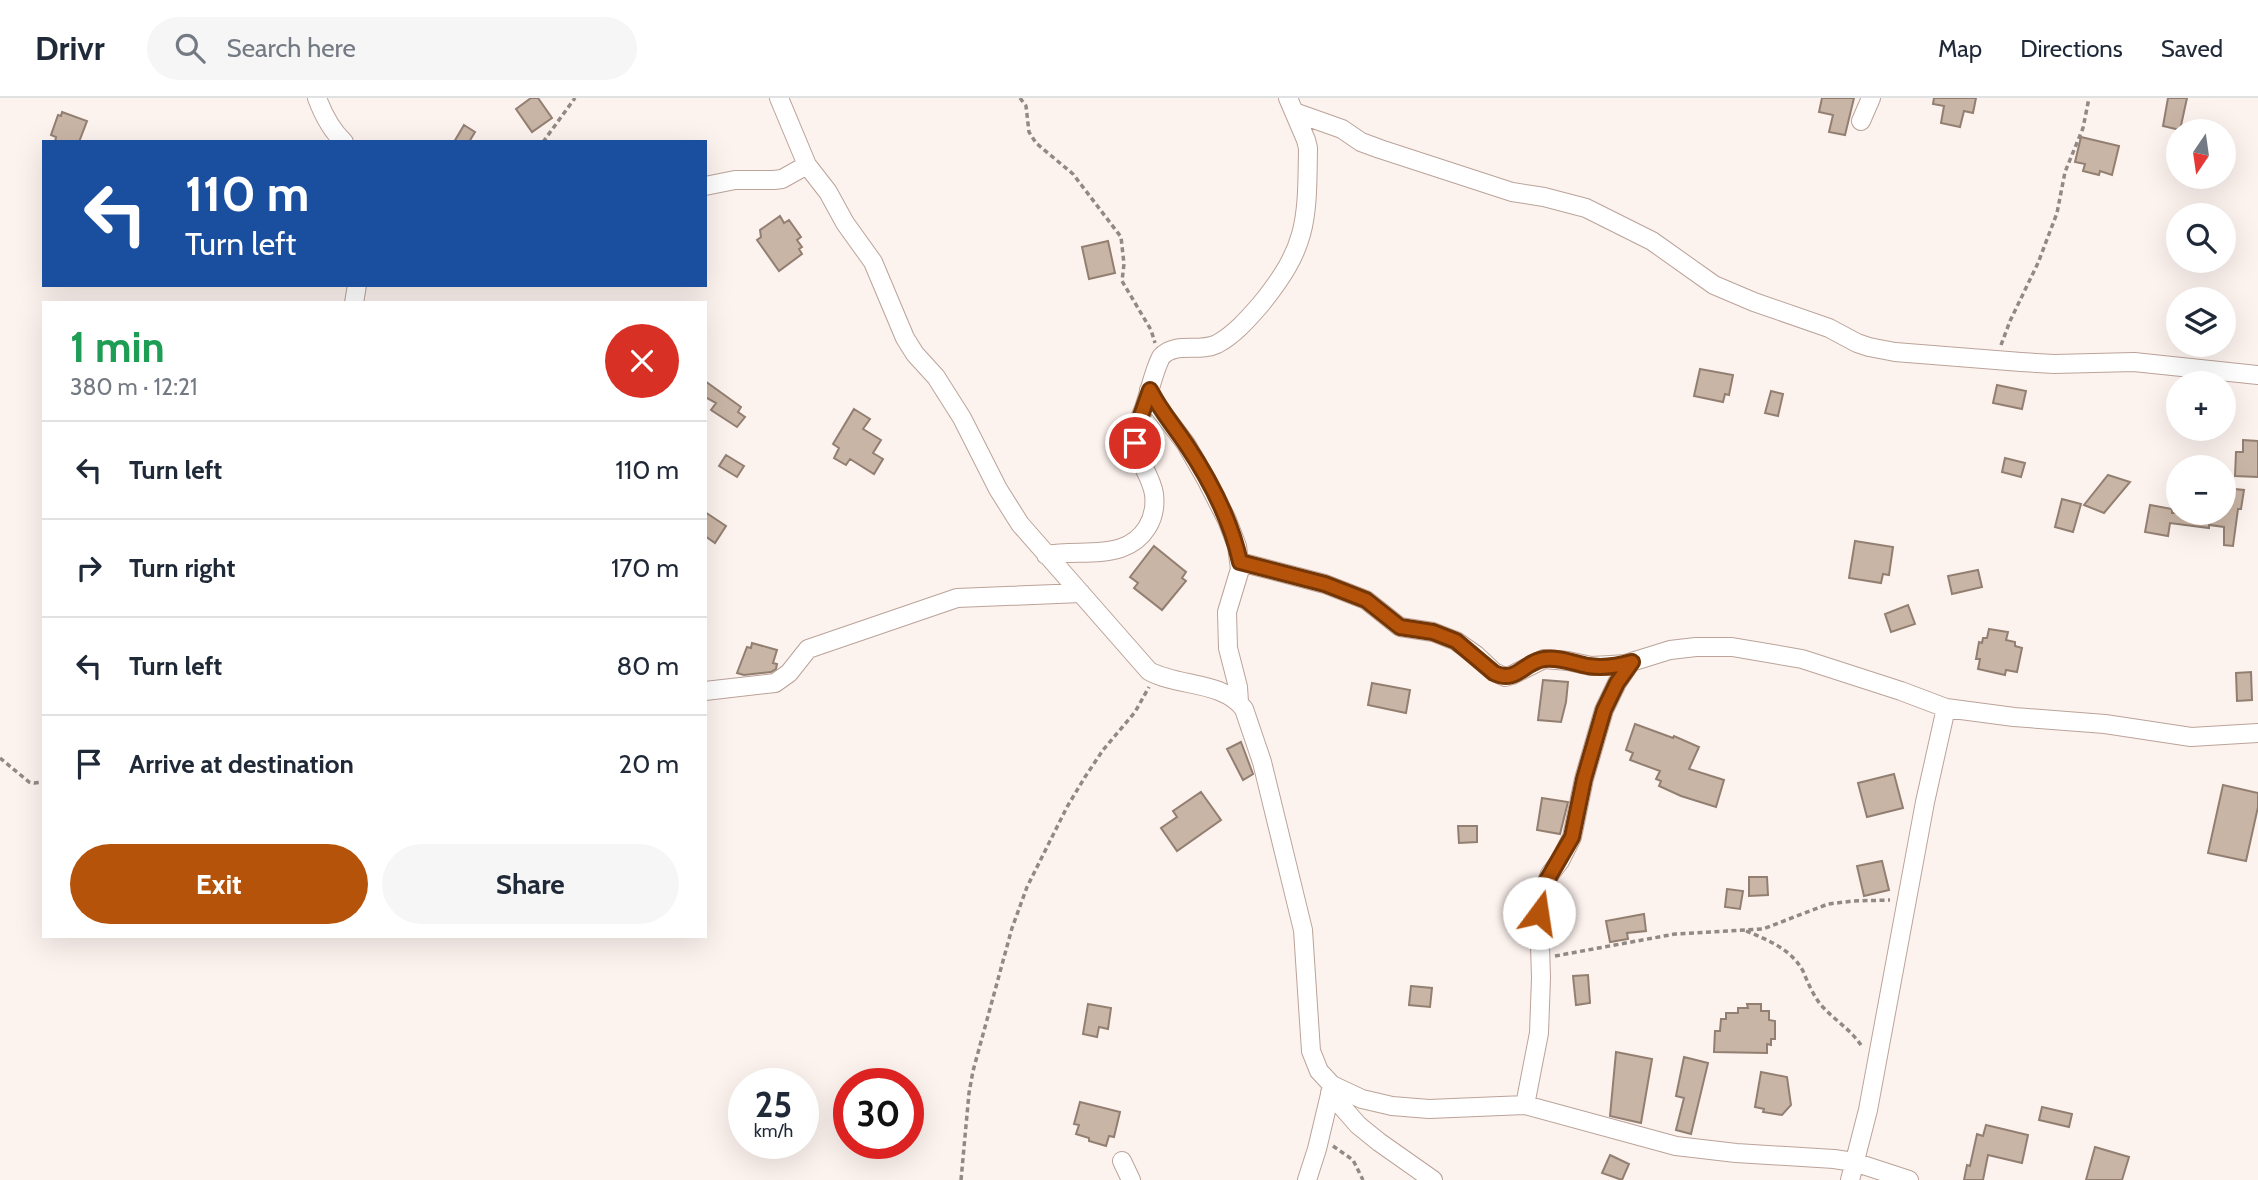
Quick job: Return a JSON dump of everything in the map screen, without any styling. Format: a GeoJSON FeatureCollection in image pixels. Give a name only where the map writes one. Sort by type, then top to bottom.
{"type":"FeatureCollection","features":[{"type":"Feature","properties":{"kind":"street"},"geometry":{"type":"LineString","coordinates":[[317,98],[339,139]]}},
{"type":"Feature","properties":{"kind":"street"},"geometry":{"type":"LineString","coordinates":[[779,98],[807,165],[828,192],[845,223],[873,262],[905,338],[915,354],[936,377],[962,418],[998,489],[1020,524],[1142,664],[1155,674],[1215,691],[1239,702]]}},
{"type":"Feature","properties":{"kind":"street"},"geometry":{"type":"LineString","coordinates":[[1861,121],[1871,98]]}},
{"type":"Feature","properties":{"kind":"street"},"geometry":{"type":"LineString","coordinates":[[1046,555],[1117,549],[1146,531],[1153,511],[1154,493],[1139,459],[1134,438],[1161,357],[1169,349],[1213,346],[1225,340],[1255,312],[1288,267],[1303,234],[1307,208],[1307,139],[1291,105]]}},
{"type":"Feature","properties":{"kind":"street"},"geometry":{"type":"LineString","coordinates":[[1291,105],[1342,129],[1361,142],[1512,192],[1586,208],[1652,242],[1714,285],[1835,331],[1857,344],[1895,352],[1995,360],[2054,364],[2134,362],[2258,375]]}},
{"type":"Feature","properties":{"kind":"street"},"geometry":{"type":"LineString","coordinates":[[707,186],[735,180],[782,179],[807,165]]}},
{"type":"Feature","properties":{"kind":"street"},"geometry":{"type":"LineString","coordinates":[[1150,390],[1158,407],[1186,444],[1219,503],[1232,532],[1240,562],[1227,612],[1228,648],[1239,702],[1251,726],[1262,762],[1303,930],[1311,1051],[1331,1089],[1358,1125],[1433,1180]]}},
{"type":"Feature","properties":{"kind":"street"},"geometry":{"type":"LineString","coordinates":[[1240,562],[1325,584],[1366,600],[1400,627],[1433,632],[1456,641],[1500,676],[1512,676],[1544,659],[1591,666],[1632,662],[1670,650],[1732,647],[1802,659],[1947,708],[2014,717],[2105,724],[2191,737],[2258,733]]}},
{"type":"Feature","properties":{"kind":"street"},"geometry":{"type":"LineString","coordinates":[[707,691],[775,683],[789,673],[808,649],[957,598],[1081,593]]}},
{"type":"Feature","properties":{"kind":"street"},"geometry":{"type":"LineString","coordinates":[[1524,1105],[1539,1033],[1539,913],[1546,882],[1572,837],[1584,779],[1604,710],[1617,683],[1632,662]]}},
{"type":"Feature","properties":{"kind":"street"},"geometry":{"type":"LineString","coordinates":[[1852,1171],[1868,1110],[1925,802],[1947,708]]}},
{"type":"Feature","properties":{"kind":"street"},"geometry":{"type":"LineString","coordinates":[[1331,1089],[1362,1099],[1412,1109],[1524,1105],[1676,1146],[1834,1159],[1852,1171],[1909,1180]]}},
{"type":"Feature","properties":{"kind":"street"},"geometry":{"type":"LineString","coordinates":[[1307,1180],[1331,1089]]}},
{"type":"Feature","properties":{"kind":"street"},"geometry":{"type":"LineString","coordinates":[[1122,1161],[1131,1180]]}},
{"type":"Feature","properties":{"kind":"path"},"geometry":{"type":"LineString","coordinates":[[544,140],[575,98]]}},
{"type":"Feature","properties":{"kind":"path"},"geometry":{"type":"LineString","coordinates":[[1020,98],[1026,106],[1029,132],[1036,143],[1073,174],[1121,237],[1124,264],[1122,281],[1151,330],[1161,357]]}},
{"type":"Feature","properties":{"kind":"path"},"geometry":{"type":"LineString","coordinates":[[1995,360],[2057,213],[2061,185],[2083,128],[2089,98]]}},
{"type":"Feature","properties":{"kind":"path"},"geometry":{"type":"LineString","coordinates":[[961,1180],[967,1105],[973,1071],[1012,928],[1027,887],[1084,778],[1135,712],[1155,674]]}},
{"type":"Feature","properties":{"kind":"path"},"geometry":{"type":"LineString","coordinates":[[0,758],[29,782],[42,782]]}},
{"type":"Feature","properties":{"kind":"path"},"geometry":{"type":"LineString","coordinates":[[1541,959],[1675,934],[1763,929],[1828,904],[1906,900]]}},
{"type":"Feature","properties":{"kind":"path"},"geometry":{"type":"LineString","coordinates":[[1742,930],[1778,945],[1791,954],[1813,994],[1822,1006],[1855,1035],[1875,1068]]}},
{"type":"Feature","properties":{"kind":"path"},"geometry":{"type":"LineString","coordinates":[[1323,1121],[1331,1143],[1353,1160],[1363,1180]]}},
{"type":"Feature","properties":{"kind":"building"},"geometry":{"type":"Polygon","coordinates":[[[531,98],[538,98],[552,118],[532,132],[516,109],[531,98]]]}},
{"type":"Feature","properties":{"kind":"building"},"geometry":{"type":"Polygon","coordinates":[[[1822,98],[1854,98],[1845,135],[1829,132],[1833,115],[1819,112],[1822,98]]]}},
{"type":"Feature","properties":{"kind":"building"},"geometry":{"type":"Polygon","coordinates":[[[1934,98],[1976,98],[1973,113],[1964,111],[1960,127],[1941,123],[1944,106],[1933,104],[1934,98]]]}},
{"type":"Feature","properties":{"kind":"building"},"geometry":{"type":"Polygon","coordinates":[[[2168,98],[2187,98],[2182,119],[2166,119],[2166,127],[2163,126],[2168,98]]]}},
{"type":"Feature","properties":{"kind":"building"},"geometry":{"type":"Polygon","coordinates":[[[62,112],[87,121],[80,140],[55,140],[56,137],[51,135],[58,115],[61,116],[62,112]]]}},
{"type":"Feature","properties":{"kind":"building"},"geometry":{"type":"Polygon","coordinates":[[[464,125],[475,132],[470,140],[455,140],[464,125]]]}},
{"type":"Feature","properties":{"kind":"building"},"geometry":{"type":"Polygon","coordinates":[[[2081,137],[2119,146],[2112,175],[2100,171],[2099,175],[2083,171],[2085,164],[2075,162],[2081,137]]]}},
{"type":"Feature","properties":{"kind":"building"},"geometry":{"type":"Polygon","coordinates":[[[780,216],[784,223],[789,220],[801,237],[797,240],[802,247],[799,249],[802,254],[779,271],[757,240],[761,237],[760,230],[780,216]]]}},
{"type":"Feature","properties":{"kind":"building"},"geometry":{"type":"Polygon","coordinates":[[[1108,241],[1115,273],[1089,279],[1082,247],[1108,241]]]}},
{"type":"Feature","properties":{"kind":"building"},"geometry":{"type":"Polygon","coordinates":[[[1700,369],[1733,375],[1729,395],[1725,394],[1723,402],[1694,396],[1700,369]]]}},
{"type":"Feature","properties":{"kind":"building"},"geometry":{"type":"Polygon","coordinates":[[[707,382],[741,407],[738,412],[745,417],[737,427],[711,410],[716,403],[707,398],[707,382]]]}},
{"type":"Feature","properties":{"kind":"building"},"geometry":{"type":"Polygon","coordinates":[[[1997,385],[2026,391],[2022,409],[1993,403],[1997,385]]]}},
{"type":"Feature","properties":{"kind":"building"},"geometry":{"type":"Polygon","coordinates":[[[1771,391],[1783,394],[1778,416],[1765,413],[1771,391]]]}},
{"type":"Feature","properties":{"kind":"building"},"geometry":{"type":"Polygon","coordinates":[[[854,409],[870,419],[863,429],[881,440],[873,453],[883,459],[874,474],[850,459],[846,465],[834,458],[839,448],[833,444],[854,409]]]}},
{"type":"Feature","properties":{"kind":"building"},"geometry":{"type":"Polygon","coordinates":[[[2243,440],[2258,441],[2258,477],[2236,476],[2236,452],[2243,452],[2243,440]]]}},
{"type":"Feature","properties":{"kind":"building"},"geometry":{"type":"Polygon","coordinates":[[[726,455],[744,466],[737,477],[719,466],[726,455]]]}},
{"type":"Feature","properties":{"kind":"building"},"geometry":{"type":"Polygon","coordinates":[[[2005,458],[2025,463],[2021,477],[2002,472],[2005,458]]]}},
{"type":"Feature","properties":{"kind":"building"},"geometry":{"type":"Polygon","coordinates":[[[2108,475],[2130,482],[2104,513],[2084,505],[2108,475]]]}},
{"type":"Feature","properties":{"kind":"building"},"geometry":{"type":"Polygon","coordinates":[[[2236,489],[2244,490],[2241,509],[2238,509],[2236,524],[2236,489]]]}},
{"type":"Feature","properties":{"kind":"building"},"geometry":{"type":"Polygon","coordinates":[[[2062,499],[2081,504],[2073,532],[2055,527],[2062,499]]]}},
{"type":"Feature","properties":{"kind":"building"},"geometry":{"type":"Polygon","coordinates":[[[2150,505],[2166,508],[2166,525],[2170,525],[2168,536],[2145,532],[2150,505]]]}},
{"type":"Feature","properties":{"kind":"building"},"geometry":{"type":"Polygon","coordinates":[[[707,513],[726,526],[715,543],[707,537],[707,513]]]}},
{"type":"Feature","properties":{"kind":"building"},"geometry":{"type":"Polygon","coordinates":[[[2186,525],[2209,525],[2209,528],[2186,525]]]}},
{"type":"Feature","properties":{"kind":"building"},"geometry":{"type":"Polygon","coordinates":[[[2209,525],[2236,525],[2233,546],[2224,545],[2224,527],[2209,525]]]}},
{"type":"Feature","properties":{"kind":"building"},"geometry":{"type":"Polygon","coordinates":[[[1855,541],[1893,547],[1889,575],[1883,574],[1881,583],[1849,578],[1855,541]]]}},
{"type":"Feature","properties":{"kind":"building"},"geometry":{"type":"Polygon","coordinates":[[[1154,546],[1186,572],[1182,578],[1186,581],[1162,610],[1134,588],[1138,583],[1130,577],[1154,546]]]}},
{"type":"Feature","properties":{"kind":"building"},"geometry":{"type":"Polygon","coordinates":[[[1978,570],[1982,587],[1952,594],[1948,576],[1978,570]]]}},
{"type":"Feature","properties":{"kind":"building"},"geometry":{"type":"Polygon","coordinates":[[[1908,605],[1915,624],[1891,632],[1885,614],[1908,605]]]}},
{"type":"Feature","properties":{"kind":"building"},"geometry":{"type":"Polygon","coordinates":[[[1989,629],[2008,632],[2006,640],[2015,642],[2015,646],[2022,648],[2017,672],[2006,670],[2005,675],[1978,669],[1980,659],[1976,659],[1979,642],[1982,643],[1983,638],[1987,638],[1989,629]]]}},
{"type":"Feature","properties":{"kind":"building"},"geometry":{"type":"Polygon","coordinates":[[[752,643],[777,650],[773,663],[777,664],[776,669],[744,675],[737,673],[747,647],[751,648],[752,643]]]}},
{"type":"Feature","properties":{"kind":"building"},"geometry":{"type":"Polygon","coordinates":[[[2251,672],[2252,700],[2237,701],[2236,673],[2251,672]]]}},
{"type":"Feature","properties":{"kind":"building"},"geometry":{"type":"Polygon","coordinates":[[[1543,680],[1568,682],[1561,722],[1538,720],[1543,680]]]}},
{"type":"Feature","properties":{"kind":"building"},"geometry":{"type":"Polygon","coordinates":[[[1372,683],[1410,690],[1406,713],[1368,705],[1372,683]]]}},
{"type":"Feature","properties":{"kind":"building"},"geometry":{"type":"Polygon","coordinates":[[[1635,724],[1699,747],[1689,769],[1724,780],[1716,807],[1659,786],[1661,781],[1656,779],[1660,771],[1630,760],[1633,753],[1626,750],[1635,724]]]}},
{"type":"Feature","properties":{"kind":"building"},"geometry":{"type":"Polygon","coordinates":[[[1241,742],[1253,774],[1243,780],[1227,749],[1241,742]]]}},
{"type":"Feature","properties":{"kind":"building"},"geometry":{"type":"Polygon","coordinates":[[[1894,774],[1903,808],[1867,817],[1858,783],[1894,774]]]}},
{"type":"Feature","properties":{"kind":"building"},"geometry":{"type":"Polygon","coordinates":[[[2223,785],[2258,793],[2258,807],[2246,861],[2208,853],[2223,785]]]}},
{"type":"Feature","properties":{"kind":"building"},"geometry":{"type":"Polygon","coordinates":[[[1201,792],[1221,820],[1177,851],[1161,828],[1177,817],[1173,811],[1201,792]]]}},
{"type":"Feature","properties":{"kind":"building"},"geometry":{"type":"Polygon","coordinates":[[[1542,798],[1568,802],[1560,834],[1537,830],[1542,798]]]}},
{"type":"Feature","properties":{"kind":"building"},"geometry":{"type":"Polygon","coordinates":[[[1458,826],[1477,826],[1477,842],[1459,843],[1458,826]]]}},
{"type":"Feature","properties":{"kind":"building"},"geometry":{"type":"Polygon","coordinates":[[[1882,861],[1889,890],[1864,896],[1857,866],[1882,861]]]}},
{"type":"Feature","properties":{"kind":"building"},"geometry":{"type":"Polygon","coordinates":[[[1749,877],[1767,877],[1768,895],[1749,896],[1749,877]]]}},
{"type":"Feature","properties":{"kind":"building"},"geometry":{"type":"Polygon","coordinates":[[[1727,889],[1743,891],[1740,909],[1725,907],[1727,889]]]}},
{"type":"Feature","properties":{"kind":"building"},"geometry":{"type":"Polygon","coordinates":[[[1644,914],[1646,931],[1627,933],[1628,939],[1610,942],[1606,921],[1644,914]]]}},
{"type":"Feature","properties":{"kind":"building"},"geometry":{"type":"Polygon","coordinates":[[[1588,975],[1590,1003],[1576,1005],[1573,976],[1588,975]]]}},
{"type":"Feature","properties":{"kind":"building"},"geometry":{"type":"Polygon","coordinates":[[[1411,986],[1432,988],[1430,1007],[1409,1005],[1411,986]]]}},
{"type":"Feature","properties":{"kind":"building"},"geometry":{"type":"Polygon","coordinates":[[[1088,1004],[1111,1008],[1108,1029],[1099,1027],[1097,1037],[1083,1034],[1088,1004]]]}},
{"type":"Feature","properties":{"kind":"building"},"geometry":{"type":"Polygon","coordinates":[[[1747,1004],[1761,1004],[1761,1011],[1769,1011],[1769,1020],[1775,1021],[1775,1039],[1771,1039],[1771,1045],[1767,1044],[1767,1053],[1714,1052],[1715,1031],[1720,1031],[1721,1019],[1726,1019],[1726,1013],[1738,1013],[1738,1008],[1748,1008],[1747,1004]]]}},
{"type":"Feature","properties":{"kind":"building"},"geometry":{"type":"Polygon","coordinates":[[[1616,1052],[1652,1059],[1641,1123],[1610,1116],[1616,1052]]]}},
{"type":"Feature","properties":{"kind":"building"},"geometry":{"type":"Polygon","coordinates":[[[1684,1057],[1708,1063],[1691,1134],[1676,1130],[1684,1098],[1676,1096],[1684,1057]]]}},
{"type":"Feature","properties":{"kind":"building"},"geometry":{"type":"Polygon","coordinates":[[[1761,1072],[1787,1077],[1791,1105],[1782,1115],[1763,1112],[1764,1109],[1755,1107],[1761,1072]]]}},
{"type":"Feature","properties":{"kind":"building"},"geometry":{"type":"Polygon","coordinates":[[[1080,1102],[1120,1112],[1114,1137],[1109,1136],[1106,1146],[1076,1134],[1079,1125],[1074,1124],[1080,1102]]]}},
{"type":"Feature","properties":{"kind":"building"},"geometry":{"type":"Polygon","coordinates":[[[2042,1107],[2072,1114],[2069,1127],[2039,1120],[2042,1107]]]}},
{"type":"Feature","properties":{"kind":"building"},"geometry":{"type":"Polygon","coordinates":[[[1986,1125],[2028,1135],[2022,1163],[1988,1155],[1983,1180],[1964,1180],[1977,1134],[1983,1136],[1986,1125]]]}},
{"type":"Feature","properties":{"kind":"building"},"geometry":{"type":"Polygon","coordinates":[[[2095,1147],[2129,1157],[2122,1180],[2086,1180],[2095,1147]]]}},
{"type":"Feature","properties":{"kind":"building"},"geometry":{"type":"Polygon","coordinates":[[[1610,1155],[1629,1164],[1622,1180],[1602,1173],[1610,1155]]]}},
{"type":"Feature","properties":{"kind":"route"},"geometry":{"type":"LineString","coordinates":[[1135,443],[1135,433],[1150,390],[1158,407],[1186,444],[1219,503],[1232,532],[1240,562],[1325,584],[1366,600],[1400,627],[1445,635],[1456,641],[1500,676],[1512,676],[1544,659],[1591,666],[1632,662],[1610,695],[1604,710],[1584,779],[1572,837],[1546,882],[1539,913]]}}]}
